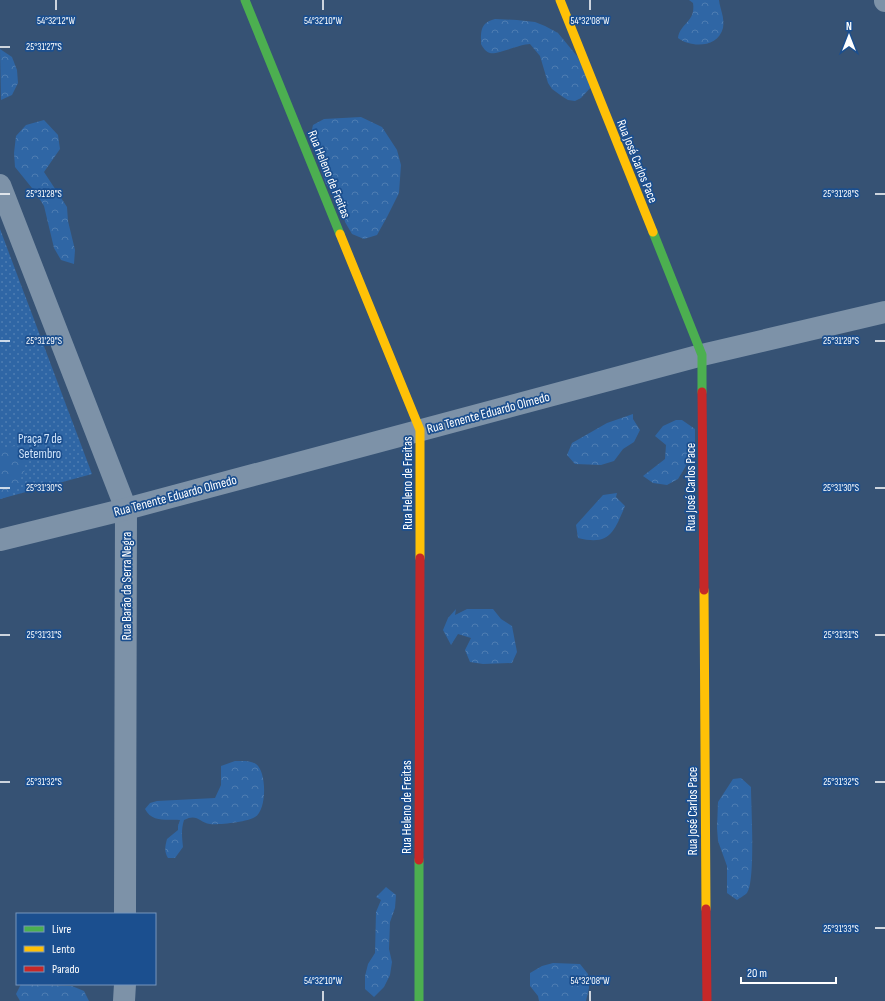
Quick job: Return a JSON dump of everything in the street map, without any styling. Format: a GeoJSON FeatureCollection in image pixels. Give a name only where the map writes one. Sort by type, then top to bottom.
{"type":"FeatureCollection","features":[{"type":"Feature","properties":{"kind":"street","name":"Rua Heleno de Freitas"},"geometry":{"type":"LineString","coordinates":[[245,0],[420,430],[419,1001]]}},
{"type":"Feature","properties":{"kind":"street","name":"Rua José Carlos Pace"},"geometry":{"type":"LineString","coordinates":[[560,0],[702,355],[707,1001]]}},
{"type":"Feature","properties":{"kind":"street","name":"Rua Barão da Serra Negra"},"geometry":{"type":"LineString","coordinates":[[0,185],[126,509],[125,913]]}},
{"type":"Feature","properties":{"kind":"street","name":"Rua Tenente Eduardo Olmedo"},"geometry":{"type":"LineString","coordinates":[[0,540],[126,509],[702,355],[885,312]]}},
{"type":"Feature","properties":{"kind":"street"},"geometry":{"type":"LineString","coordinates":[[124,985],[124,1001]]}},
{"type":"Feature","properties":{"kind":"green space"},"geometry":{"type":"Polygon","coordinates":[[[689,0],[719,0],[723,17],[723,28],[720,35],[710,43],[697,45],[678,38],[679,33],[692,14],[693,3],[689,0]]]}},
{"type":"Feature","properties":{"kind":"green space"},"geometry":{"type":"Polygon","coordinates":[[[495,19],[535,22],[558,33],[577,56],[592,86],[581,98],[575,101],[568,100],[563,97],[552,89],[548,83],[540,56],[530,44],[493,53],[487,52],[481,44],[481,31],[486,23],[495,19]]]}},
{"type":"Feature","properties":{"kind":"green space"},"geometry":{"type":"Polygon","coordinates":[[[0,49],[12,57],[17,70],[18,83],[12,95],[1,100],[0,49]]]}},
{"type":"Feature","properties":{"kind":"green space"},"geometry":{"type":"Polygon","coordinates":[[[361,117],[382,127],[397,150],[401,165],[399,193],[387,217],[377,235],[364,239],[352,234],[345,222],[342,208],[326,184],[310,138],[313,125],[324,119],[361,117]]]}},
{"type":"Feature","properties":{"kind":"green space"},"geometry":{"type":"Polygon","coordinates":[[[44,120],[58,135],[60,149],[44,172],[67,207],[68,221],[75,250],[74,264],[61,260],[54,248],[44,206],[36,193],[15,167],[14,153],[16,136],[26,125],[44,120]]]}},
{"type":"Feature","properties":{"kind":"green space","name":"Praça 7 de Setembro"},"geometry":{"type":"Polygon","coordinates":[[[0,229],[92,474],[0,499],[0,229]]]}},
{"type":"Feature","properties":{"kind":"green space"},"geometry":{"type":"Polygon","coordinates":[[[633,414],[633,419],[640,430],[634,442],[623,449],[614,461],[601,465],[575,464],[567,455],[572,443],[607,423],[633,414]]]}},
{"type":"Feature","properties":{"kind":"green space"},"geometry":{"type":"Polygon","coordinates":[[[676,420],[682,420],[695,429],[695,443],[692,456],[678,479],[667,485],[653,483],[643,476],[665,459],[666,445],[655,436],[663,426],[676,420]]]}},
{"type":"Feature","properties":{"kind":"green space"},"geometry":{"type":"Polygon","coordinates":[[[25,445],[25,470],[12,495],[0,499],[0,448],[25,445]]]}},
{"type":"Feature","properties":{"kind":"green space"},"geometry":{"type":"Polygon","coordinates":[[[617,493],[616,497],[625,506],[614,530],[604,538],[597,540],[578,538],[576,525],[603,495],[617,493]]]}},
{"type":"Feature","properties":{"kind":"green space"},"geometry":{"type":"Polygon","coordinates":[[[456,609],[455,615],[467,609],[493,609],[501,619],[512,626],[517,652],[512,663],[483,664],[470,662],[465,650],[471,638],[458,634],[451,645],[443,630],[448,618],[456,609]]]}},
{"type":"Feature","properties":{"kind":"green space"},"geometry":{"type":"Polygon","coordinates":[[[235,761],[251,762],[260,768],[264,782],[264,791],[262,807],[259,813],[251,819],[226,824],[210,824],[192,817],[188,818],[184,820],[182,830],[183,847],[175,858],[168,858],[165,849],[167,839],[178,830],[180,820],[165,820],[156,818],[145,809],[150,803],[157,801],[215,798],[221,785],[221,766],[235,761]]]}},
{"type":"Feature","properties":{"kind":"green space"},"geometry":{"type":"Polygon","coordinates":[[[741,778],[751,787],[752,859],[750,886],[747,893],[737,900],[727,893],[727,866],[718,841],[717,828],[718,802],[733,779],[741,778]]]}},
{"type":"Feature","properties":{"kind":"green space"},"geometry":{"type":"Polygon","coordinates":[[[386,887],[396,895],[395,908],[390,922],[389,949],[392,962],[390,975],[384,987],[374,997],[365,989],[365,976],[368,964],[375,953],[376,912],[381,900],[376,897],[386,887]]]}},
{"type":"Feature","properties":{"kind":"green space"},"geometry":{"type":"Polygon","coordinates":[[[553,963],[580,964],[588,974],[589,988],[586,1001],[539,1001],[538,996],[530,986],[530,973],[542,966],[553,963]]]}},
{"type":"Feature","properties":{"kind":"green space"},"geometry":{"type":"Polygon","coordinates":[[[20,985],[72,986],[84,991],[89,1001],[20,1001],[16,994],[20,985]]]}},
{"type":"Feature","properties":{"kind":"traffic: fast"},"geometry":{"type":"LineString","coordinates":[[245,0],[340,234]]}},
{"type":"Feature","properties":{"kind":"traffic: fast"},"geometry":{"type":"LineString","coordinates":[[653,232],[702,355],[702,392]]}},
{"type":"Feature","properties":{"kind":"traffic: fast"},"geometry":{"type":"LineString","coordinates":[[419,860],[419,1001]]}},
{"type":"Feature","properties":{"kind":"traffic: slow"},"geometry":{"type":"LineString","coordinates":[[560,0],[653,232]]}},
{"type":"Feature","properties":{"kind":"traffic: slow"},"geometry":{"type":"LineString","coordinates":[[340,234],[420,430],[420,558]]}},
{"type":"Feature","properties":{"kind":"traffic: slow"},"geometry":{"type":"LineString","coordinates":[[704,590],[706,909]]}},
{"type":"Feature","properties":{"kind":"traffic: jam"},"geometry":{"type":"LineString","coordinates":[[702,392],[704,590]]}},
{"type":"Feature","properties":{"kind":"traffic: jam"},"geometry":{"type":"LineString","coordinates":[[419,860],[420,558]]}},
{"type":"Feature","properties":{"kind":"traffic: jam"},"geometry":{"type":"LineString","coordinates":[[706,909],[707,1001]]}}]}
